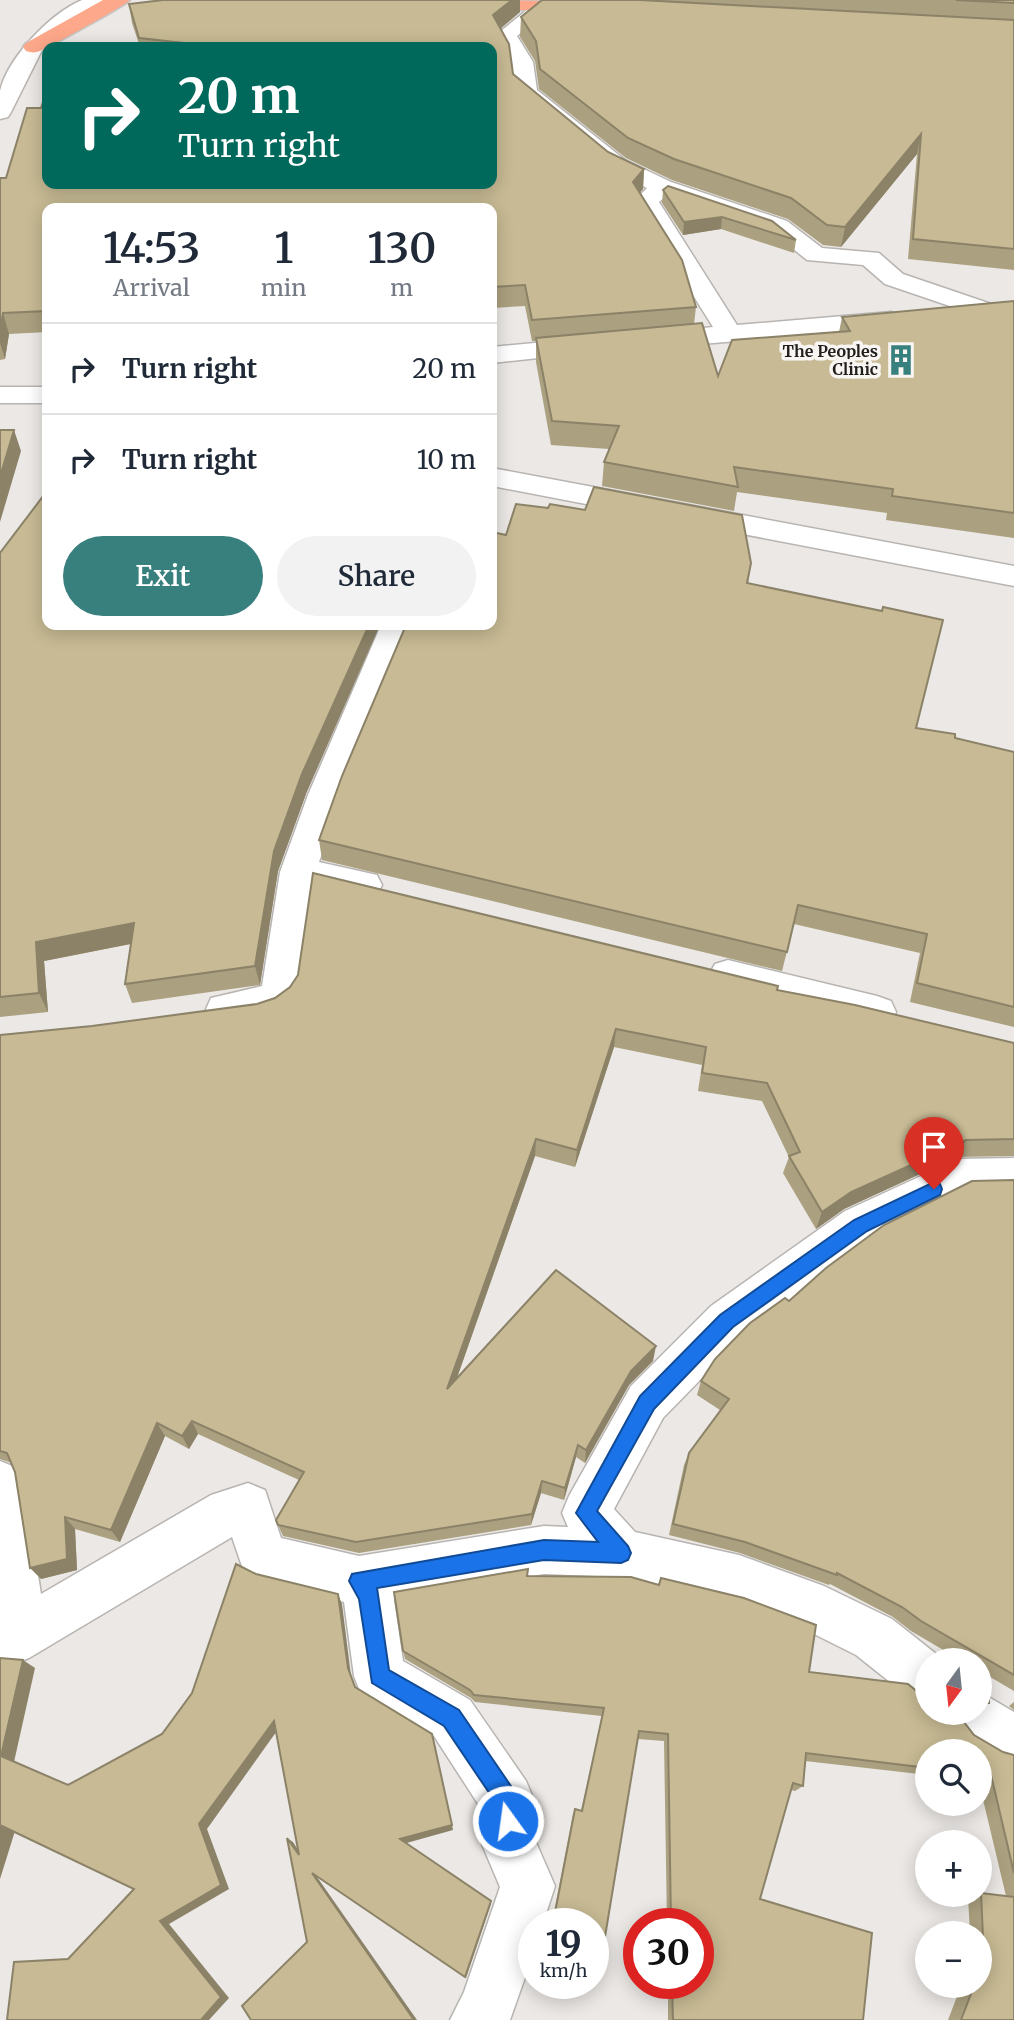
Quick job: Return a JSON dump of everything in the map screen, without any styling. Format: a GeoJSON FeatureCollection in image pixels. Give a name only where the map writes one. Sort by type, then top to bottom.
{"type":"FeatureCollection","features":[{"type":"Feature","properties":{"kind":"highway"},"geometry":{"type":"LineString","coordinates":[[20,52],[120,0]]}},
{"type":"Feature","properties":{"kind":"highway"},"geometry":{"type":"LineString","coordinates":[[450,0],[614,9]]}},
{"type":"Feature","properties":{"kind":"street"},"geometry":{"type":"LineString","coordinates":[[0,89],[30,37],[69,0]]}},
{"type":"Feature","properties":{"kind":"street"},"geometry":{"type":"LineString","coordinates":[[0,113],[20,52],[78,9],[99,0]]}},
{"type":"Feature","properties":{"kind":"street"},"geometry":{"type":"LineString","coordinates":[[545,5],[506,35],[525,60],[528,77],[526,92],[617,165],[663,187],[779,226],[816,255],[870,258],[894,279],[1004,312]]}},
{"type":"Feature","properties":{"kind":"street"},"geometry":{"type":"LineString","coordinates":[[663,187],[646,201],[729,333]]}},
{"type":"Feature","properties":{"kind":"street"},"geometry":{"type":"LineString","coordinates":[[497,355],[1004,312]]}},
{"type":"Feature","properties":{"kind":"street"},"geometry":{"type":"LineString","coordinates":[[0,396],[42,395]]}},
{"type":"Feature","properties":{"kind":"street"},"geometry":{"type":"LineString","coordinates":[[497,478],[1014,576]]}},
{"type":"Feature","properties":{"kind":"street"},"geometry":{"type":"LineString","coordinates":[[194,1013],[261,1004],[269,1002],[280,993],[298,872],[325,795],[395,630]]}},
{"type":"Feature","properties":{"kind":"street"},"geometry":{"type":"LineString","coordinates":[[298,872],[390,892]]}},
{"type":"Feature","properties":{"kind":"street"},"geometry":{"type":"LineString","coordinates":[[689,965],[905,1019]]}},
{"type":"Feature","properties":{"kind":"street"},"geometry":{"type":"LineString","coordinates":[[621,1553],[586,1513],[647,1402],[726,1321],[860,1226],[958,1177],[1014,1176]]}},
{"type":"Feature","properties":{"kind":"street"},"geometry":{"type":"LineString","coordinates":[[0,1485],[11,1636],[228,1512],[248,1507],[262,1558],[359,1581],[544,1550],[621,1553],[739,1580],[806,1604],[874,1637],[915,1670]]}},
{"type":"Feature","properties":{"kind":"street"},"geometry":{"type":"LineString","coordinates":[[359,1581],[369,1595],[379,1676],[452,1718],[507,1800],[508,1842],[528,1886],[487,2007],[479,2020]]}},
{"type":"Feature","properties":{"kind":"street"},"geometry":{"type":"LineString","coordinates":[[987,1726],[1014,1740]]}},
{"type":"Feature","properties":{"kind":"building"},"geometry":{"type":"Polygon","coordinates":[[[163,0],[512,0],[493,15],[509,44],[513,74],[608,152],[644,169],[633,182],[682,260],[696,307],[532,320],[525,285],[497,287],[497,203],[42,203],[42,311],[3,313],[0,331],[0,178],[6,178],[27,108],[41,108],[42,105],[42,189],[497,189],[497,42],[175,42],[139,38],[129,4],[163,0]]]}},
{"type":"Feature","properties":{"kind":"building"},"geometry":{"type":"Polygon","coordinates":[[[542,0],[640,0],[1014,20],[1014,249],[913,239],[921,134],[845,227],[827,225],[791,198],[674,159],[628,138],[540,69],[536,41],[521,17],[542,0]]]}},
{"type":"Feature","properties":{"kind":"building"},"geometry":{"type":"Polygon","coordinates":[[[956,0],[1014,0],[1014,3],[956,0]]]}},
{"type":"Feature","properties":{"kind":"building"},"geometry":{"type":"Polygon","coordinates":[[[668,186],[772,221],[796,240],[722,217],[684,222],[663,190],[668,186]]]}},
{"type":"Feature","properties":{"kind":"building"},"geometry":{"type":"Polygon","coordinates":[[[1014,301],[1014,513],[892,496],[893,489],[734,467],[738,487],[604,462],[619,426],[552,421],[536,338],[702,323],[718,376],[732,340],[850,331],[842,317],[1014,301]]]}},
{"type":"Feature","properties":{"kind":"building"},"geometry":{"type":"Polygon","coordinates":[[[0,430],[14,430],[0,477],[0,430]]]}},
{"type":"Feature","properties":{"kind":"building"},"geometry":{"type":"Polygon","coordinates":[[[594,487],[742,515],[751,563],[747,583],[882,611],[883,607],[943,620],[916,728],[955,734],[955,738],[1014,752],[1014,1007],[917,983],[927,934],[798,905],[787,952],[319,840],[342,776],[404,630],[497,630],[497,533],[506,535],[516,504],[548,508],[550,504],[585,510],[594,487]]]}},
{"type":"Feature","properties":{"kind":"building"},"geometry":{"type":"Polygon","coordinates":[[[42,498],[42,630],[367,630],[302,774],[274,851],[255,966],[125,984],[134,923],[36,942],[39,993],[0,997],[0,553],[42,498]]]}},
{"type":"Feature","properties":{"kind":"building"},"geometry":{"type":"Polygon","coordinates":[[[313,873],[778,986],[777,990],[855,1005],[1014,1043],[1014,1139],[966,1140],[851,1192],[822,1212],[789,1156],[800,1152],[767,1083],[702,1073],[706,1047],[616,1029],[577,1150],[536,1139],[447,1389],[556,1270],[656,1346],[631,1371],[586,1450],[578,1445],[565,1488],[542,1481],[532,1514],[356,1542],[278,1525],[276,1520],[304,1472],[192,1421],[182,1436],[157,1423],[111,1530],[65,1517],[67,1559],[30,1568],[15,1472],[7,1453],[0,1451],[0,1035],[257,1004],[275,998],[290,987],[298,975],[313,873]]]}},
{"type":"Feature","properties":{"kind":"building"},"geometry":{"type":"Polygon","coordinates":[[[1014,1180],[1014,1675],[992,1662],[992,1648],[968,1648],[902,1607],[837,1573],[745,1542],[673,1524],[689,1453],[729,1399],[701,1381],[715,1359],[750,1323],[785,1298],[789,1301],[826,1268],[884,1225],[972,1181],[1014,1180]]]}},
{"type":"Feature","properties":{"kind":"building"},"geometry":{"type":"Polygon","coordinates":[[[236,1564],[256,1574],[338,1594],[348,1668],[355,1687],[432,1734],[452,1825],[400,1839],[491,1901],[465,1977],[312,1873],[414,2020],[251,2020],[242,2006],[307,1942],[287,1838],[299,1855],[274,1721],[199,1824],[221,1885],[160,1921],[221,1997],[201,2020],[7,2020],[14,1962],[68,1959],[134,1889],[2,1826],[0,1833],[0,1658],[23,1660],[1,1756],[68,1785],[162,1734],[192,1693],[236,1564]]]}},
{"type":"Feature","properties":{"kind":"building"},"geometry":{"type":"Polygon","coordinates":[[[528,1569],[527,1576],[631,1577],[659,1585],[661,1578],[744,1598],[816,1625],[809,1672],[908,1684],[915,1690],[915,1726],[967,1726],[981,1739],[915,1739],[915,1766],[806,1753],[803,1786],[793,1783],[760,1899],[872,1933],[863,2020],[673,2020],[672,1999],[714,1999],[714,1908],[671,1908],[668,1734],[639,1731],[609,1912],[609,1908],[556,1908],[575,1809],[582,1811],[604,1708],[474,1695],[470,1690],[403,1651],[394,1592],[528,1569]]]}},
{"type":"Feature","properties":{"kind":"building"},"geometry":{"type":"Polygon","coordinates":[[[992,1746],[1014,1755],[1014,1873],[992,1779],[992,1746]]]}},
{"type":"Feature","properties":{"kind":"building"},"geometry":{"type":"Polygon","coordinates":[[[992,1894],[1014,1897],[1014,2020],[961,2020],[969,1998],[992,1998],[992,1921],[982,1921],[982,1907],[992,1907],[992,1894]]]}},
{"type":"Feature","properties":{"kind":"place","name":"The Peoples Clinic"},"geometry":{"type":"Point","coordinates":[901,360]}},
{"type":"Feature","properties":{"kind":"route"},"geometry":{"type":"LineString","coordinates":[[508,1821],[507,1800],[452,1718],[379,1676],[369,1595],[359,1581],[544,1550],[621,1553],[586,1513],[647,1402],[726,1321],[860,1226],[934,1189]]}}]}
